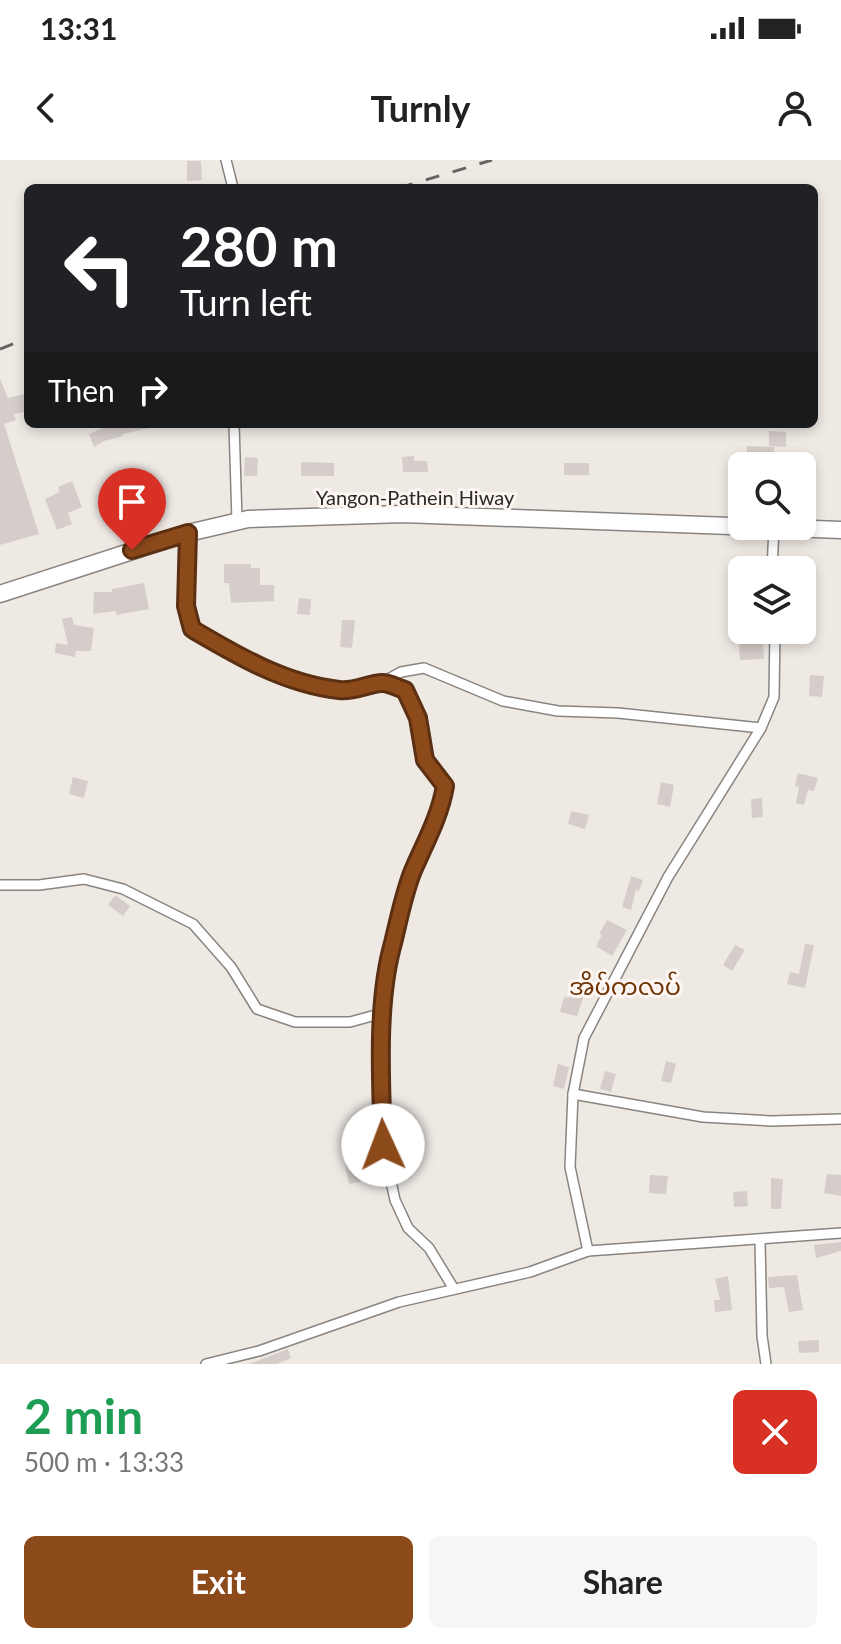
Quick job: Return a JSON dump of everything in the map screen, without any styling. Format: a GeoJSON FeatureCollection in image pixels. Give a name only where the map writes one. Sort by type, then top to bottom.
{"type":"FeatureCollection","features":[{"type":"Feature","properties":{"kind":"highway","name":"Yangon-Pathein Hiway"},"geometry":{"type":"LineString","coordinates":[[0,594],[188,533],[248,519],[403,514],[728,526]]}},
{"type":"Feature","properties":{"kind":"highway","name":"Yangon-Pathein Hiway"},"geometry":{"type":"LineString","coordinates":[[816,529],[841,530]]}},
{"type":"Feature","properties":{"kind":"street"},"geometry":{"type":"LineString","coordinates":[[226,160],[232,184]]}},
{"type":"Feature","properties":{"kind":"street"},"geometry":{"type":"LineString","coordinates":[[234,428],[237,521]]}},
{"type":"Feature","properties":{"kind":"street"},"geometry":{"type":"LineString","coordinates":[[188,533],[186,606],[192,629],[234,654],[287,679],[341,691],[362,689],[401,672],[424,668],[503,701],[558,711],[618,713],[761,728]]}},
{"type":"Feature","properties":{"kind":"street"},"geometry":{"type":"LineString","coordinates":[[588,1251],[570,1167],[573,1094],[584,1038],[668,877],[761,728],[774,697],[775,644]]}},
{"type":"Feature","properties":{"kind":"street"},"geometry":{"type":"LineString","coordinates":[[383,682],[405,690],[418,718],[425,760],[445,786],[427,844],[413,868],[391,946],[383,1013],[383,1145],[395,1200],[408,1228],[429,1248],[454,1289]]}},
{"type":"Feature","properties":{"kind":"street"},"geometry":{"type":"LineString","coordinates":[[0,885],[39,885],[84,879],[123,889],[193,924],[231,967],[257,1009],[295,1022],[350,1022],[383,1013]]}},
{"type":"Feature","properties":{"kind":"street"},"geometry":{"type":"LineString","coordinates":[[573,1094],[703,1117],[771,1121],[841,1119]]}},
{"type":"Feature","properties":{"kind":"street"},"geometry":{"type":"LineString","coordinates":[[206,1364],[259,1351],[399,1302],[530,1272],[588,1251],[841,1233]]}},
{"type":"Feature","properties":{"kind":"street"},"geometry":{"type":"LineString","coordinates":[[760,1240],[762,1336],[766,1364]]}},
{"type":"Feature","properties":{"kind":"building"},"geometry":{"type":"Polygon","coordinates":[[[187,161],[201,161],[202,180],[187,181],[187,161]]]}},
{"type":"Feature","properties":{"kind":"building"},"geometry":{"type":"Polygon","coordinates":[[[0,379],[8,398],[24,394],[24,412],[14,414],[16,420],[4,424],[39,534],[0,545],[0,379]]]}},
{"type":"Feature","properties":{"kind":"building"},"geometry":{"type":"Polygon","coordinates":[[[103,428],[149,428],[123,434],[94,447],[89,434],[103,428]]]}},
{"type":"Feature","properties":{"kind":"building"},"geometry":{"type":"Polygon","coordinates":[[[769,431],[786,432],[786,447],[769,446],[769,431]]]}},
{"type":"Feature","properties":{"kind":"building"},"geometry":{"type":"Polygon","coordinates":[[[747,446],[774,447],[774,452],[747,452],[747,446]]]}},
{"type":"Feature","properties":{"kind":"building"},"geometry":{"type":"Polygon","coordinates":[[[414,456],[414,461],[427,461],[428,472],[403,472],[402,457],[414,456]]]}},
{"type":"Feature","properties":{"kind":"building"},"geometry":{"type":"Polygon","coordinates":[[[245,457],[258,458],[257,476],[244,476],[245,457]]]}},
{"type":"Feature","properties":{"kind":"building"},"geometry":{"type":"Polygon","coordinates":[[[301,462],[334,463],[334,476],[301,476],[301,462]]]}},
{"type":"Feature","properties":{"kind":"building"},"geometry":{"type":"Polygon","coordinates":[[[564,463],[589,463],[589,475],[564,475],[564,463]]]}},
{"type":"Feature","properties":{"kind":"building"},"geometry":{"type":"Polygon","coordinates":[[[72,481],[82,507],[68,513],[72,524],[57,530],[45,499],[60,492],[58,487],[72,481]]]}},
{"type":"Feature","properties":{"kind":"building"},"geometry":{"type":"Polygon","coordinates":[[[136,492],[140,503],[120,512],[115,500],[136,492]]]}},
{"type":"Feature","properties":{"kind":"building"},"geometry":{"type":"Polygon","coordinates":[[[224,564],[251,564],[251,568],[260,568],[260,585],[274,585],[274,601],[231,603],[229,583],[224,583],[224,564]]]}},
{"type":"Feature","properties":{"kind":"building"},"geometry":{"type":"Polygon","coordinates":[[[144,583],[149,609],[116,615],[116,611],[93,614],[94,592],[112,592],[112,589],[144,583]]]}},
{"type":"Feature","properties":{"kind":"building"},"geometry":{"type":"Polygon","coordinates":[[[299,598],[311,599],[310,615],[297,614],[299,598]]]}},
{"type":"Feature","properties":{"kind":"building"},"geometry":{"type":"Polygon","coordinates":[[[72,617],[74,625],[94,628],[91,651],[76,651],[75,657],[55,653],[56,643],[68,645],[62,619],[72,617]]]}},
{"type":"Feature","properties":{"kind":"building"},"geometry":{"type":"Polygon","coordinates":[[[342,620],[355,620],[352,648],[340,647],[342,620]]]}},
{"type":"Feature","properties":{"kind":"building"},"geometry":{"type":"Polygon","coordinates":[[[739,644],[763,644],[764,659],[740,660],[739,644]]]}},
{"type":"Feature","properties":{"kind":"building"},"geometry":{"type":"Polygon","coordinates":[[[810,675],[824,676],[822,697],[809,696],[810,675]]]}},
{"type":"Feature","properties":{"kind":"building"},"geometry":{"type":"Polygon","coordinates":[[[798,773],[818,778],[814,791],[808,790],[804,805],[796,803],[798,773]]]}},
{"type":"Feature","properties":{"kind":"building"},"geometry":{"type":"Polygon","coordinates":[[[73,777],[88,781],[84,798],[69,794],[73,777]]]}},
{"type":"Feature","properties":{"kind":"building"},"geometry":{"type":"Polygon","coordinates":[[[661,782],[674,785],[670,807],[657,804],[661,782]]]}},
{"type":"Feature","properties":{"kind":"building"},"geometry":{"type":"Polygon","coordinates":[[[762,798],[763,817],[752,818],[751,799],[762,798]]]}},
{"type":"Feature","properties":{"kind":"building"},"geometry":{"type":"Polygon","coordinates":[[[571,811],[589,815],[585,829],[568,824],[571,811]]]}},
{"type":"Feature","properties":{"kind":"building"},"geometry":{"type":"Polygon","coordinates":[[[631,876],[643,880],[639,891],[636,890],[631,910],[622,907],[631,876]]]}},
{"type":"Feature","properties":{"kind":"building"},"geometry":{"type":"Polygon","coordinates":[[[115,895],[130,906],[123,916],[108,905],[115,895]]]}},
{"type":"Feature","properties":{"kind":"building"},"geometry":{"type":"Polygon","coordinates":[[[607,920],[627,930],[612,956],[596,946],[607,920]]]}},
{"type":"Feature","properties":{"kind":"building"},"geometry":{"type":"Polygon","coordinates":[[[805,944],[814,945],[805,988],[787,984],[790,972],[799,974],[805,944]]]}},
{"type":"Feature","properties":{"kind":"building"},"geometry":{"type":"Polygon","coordinates":[[[735,945],[745,950],[732,971],[723,965],[735,945]]]}},
{"type":"Feature","properties":{"kind":"building"},"geometry":{"type":"Polygon","coordinates":[[[574,987],[585,992],[577,1016],[560,1012],[564,997],[569,998],[574,987]]]}},
{"type":"Feature","properties":{"kind":"building"},"geometry":{"type":"Polygon","coordinates":[[[666,1061],[676,1064],[671,1083],[661,1081],[666,1061]]]}},
{"type":"Feature","properties":{"kind":"building"},"geometry":{"type":"Polygon","coordinates":[[[558,1064],[569,1067],[564,1089],[553,1086],[558,1064]]]}},
{"type":"Feature","properties":{"kind":"building"},"geometry":{"type":"Polygon","coordinates":[[[605,1071],[616,1074],[611,1092],[600,1089],[605,1071]]]}},
{"type":"Feature","properties":{"kind":"building"},"geometry":{"type":"Polygon","coordinates":[[[363,1160],[367,1180],[349,1184],[345,1164],[363,1160]]]}},
{"type":"Feature","properties":{"kind":"building"},"geometry":{"type":"Polygon","coordinates":[[[827,1174],[841,1175],[841,1196],[824,1193],[827,1174]]]}},
{"type":"Feature","properties":{"kind":"building"},"geometry":{"type":"Polygon","coordinates":[[[650,1175],[668,1176],[666,1194],[649,1193],[650,1175]]]}},
{"type":"Feature","properties":{"kind":"building"},"geometry":{"type":"Polygon","coordinates":[[[771,1178],[783,1179],[781,1209],[771,1209],[771,1178]]]}},
{"type":"Feature","properties":{"kind":"building"},"geometry":{"type":"Polygon","coordinates":[[[747,1191],[748,1206],[734,1207],[733,1192],[747,1191]]]}},
{"type":"Feature","properties":{"kind":"building"},"geometry":{"type":"Polygon","coordinates":[[[841,1242],[841,1251],[816,1258],[814,1245],[841,1242]]]}},
{"type":"Feature","properties":{"kind":"building"},"geometry":{"type":"Polygon","coordinates":[[[797,1275],[803,1310],[789,1312],[784,1287],[769,1288],[768,1277],[797,1275]]]}},
{"type":"Feature","properties":{"kind":"building"},"geometry":{"type":"Polygon","coordinates":[[[728,1276],[732,1310],[715,1312],[714,1300],[720,1300],[715,1279],[728,1276]]]}},
{"type":"Feature","properties":{"kind":"building"},"geometry":{"type":"Polygon","coordinates":[[[819,1340],[819,1352],[799,1353],[798,1341],[819,1340]]]}},
{"type":"Feature","properties":{"kind":"building"},"geometry":{"type":"Polygon","coordinates":[[[288,1349],[291,1358],[277,1364],[249,1364],[288,1349]]]}},
{"type":"Feature","properties":{"kind":"railway"},"geometry":{"type":"LineString","coordinates":[[412,184],[492,160]]}},
{"type":"Feature","properties":{"kind":"railway"},"geometry":{"type":"LineString","coordinates":[[0,349],[24,340]]}},
{"type":"Feature","properties":{"kind":"district","name":"အိပ်ကလပ်"},"geometry":{"type":"Point","coordinates":[625,987]}},
{"type":"Feature","properties":{"kind":"route"},"geometry":{"type":"LineString","coordinates":[[132,550],[188,533],[186,606],[192,629],[234,654],[287,679],[341,691],[362,689],[383,682],[405,690],[418,718],[425,760],[445,786],[427,844],[413,868],[391,946],[383,1013],[383,1145]]}}]}
